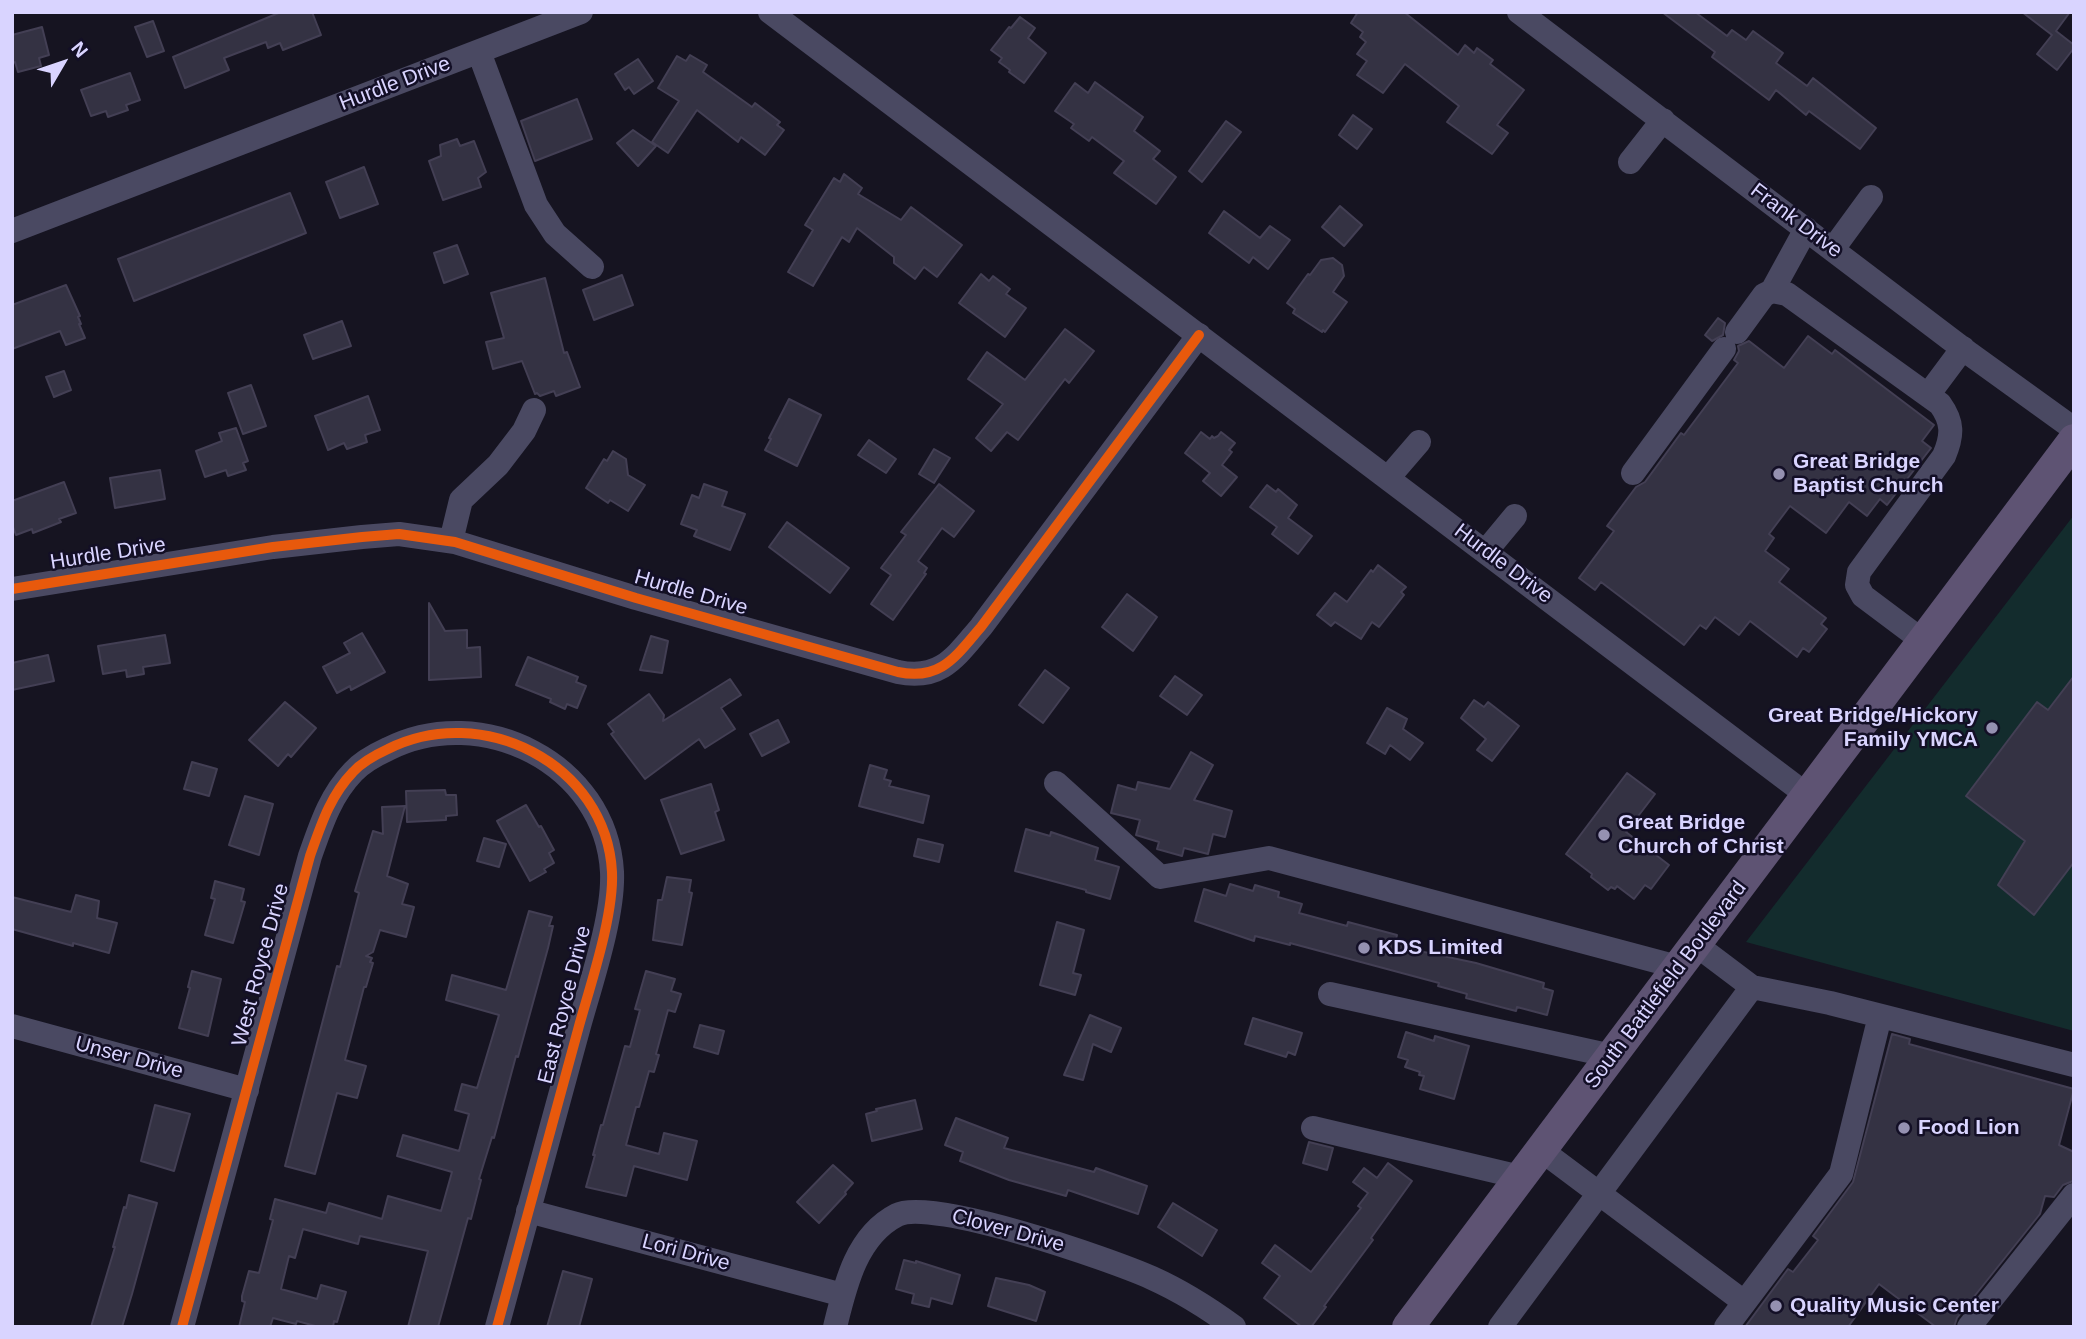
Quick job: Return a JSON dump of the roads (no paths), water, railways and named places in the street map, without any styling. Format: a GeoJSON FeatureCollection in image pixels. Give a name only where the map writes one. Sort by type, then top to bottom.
{"type":"FeatureCollection","features":[{"type":"Feature","properties":{"kind":"main road","name":"South Battlefield Boulevard"},"geometry":{"type":"LineString","coordinates":[[1408,1327],[2074,440]]}},
{"type":"Feature","properties":{"kind":"street","name":"Hurdle Drive"},"geometry":{"type":"LineString","coordinates":[[12,231],[581,12]]}},
{"type":"Feature","properties":{"kind":"street","name":"Hurdle Drive"},"geometry":{"type":"LineString","coordinates":[[770,12],[1807,795]]}},
{"type":"Feature","properties":{"kind":"street","name":"Frank Drive"},"geometry":{"type":"LineString","coordinates":[[1519,12],[2074,429]]}},
{"type":"Feature","properties":{"kind":"street"},"geometry":{"type":"LineString","coordinates":[[479,52],[536,205],[555,234],[592,267]]}},
{"type":"Feature","properties":{"kind":"street"},"geometry":{"type":"LineString","coordinates":[[1630,162],[1663,120]]}},
{"type":"Feature","properties":{"kind":"street"},"geometry":{"type":"LineString","coordinates":[[1833,249],[1871,197]]}},
{"type":"Feature","properties":{"kind":"street"},"geometry":{"type":"LineString","coordinates":[[1633,473],[1764,295],[1772,291],[1806,229]]}},
{"type":"Feature","properties":{"kind":"street"},"geometry":{"type":"LineString","coordinates":[[1772,291],[1787,294],[1940,404],[1949,417],[1952,430],[1944,456],[1859,572],[1857,585],[1863,596],[1923,641]]}},
{"type":"Feature","properties":{"kind":"street","name":"Hurdle Drive"},"geometry":{"type":"LineString","coordinates":[[12,589],[273,547],[399,534],[451,541],[636,598],[872,665],[915,676],[925,675],[949,663],[981,626],[1199,335]]}},
{"type":"Feature","properties":{"kind":"street"},"geometry":{"type":"LineString","coordinates":[[1928,395],[1963,348]]}},
{"type":"Feature","properties":{"kind":"street"},"geometry":{"type":"LineString","coordinates":[[451,541],[461,500],[498,464],[524,430],[534,410]]}},
{"type":"Feature","properties":{"kind":"street"},"geometry":{"type":"LineString","coordinates":[[1388,478],[1419,442]]}},
{"type":"Feature","properties":{"kind":"street"},"geometry":{"type":"LineString","coordinates":[[1486,551],[1515,516]]}},
{"type":"Feature","properties":{"kind":"street","name":"West Royce Drive"},"geometry":{"type":"LineString","coordinates":[[182,1327],[310,856],[328,806],[353,771],[370,758],[398,744],[439,733],[462,732],[498,738]]}},
{"type":"Feature","properties":{"kind":"street","name":"East Royce Drive"},"geometry":{"type":"LineString","coordinates":[[497,1327],[601,945],[612,871],[608,847],[592,807],[572,781],[558,766],[531,750],[498,738]]}},
{"type":"Feature","properties":{"kind":"street"},"geometry":{"type":"LineString","coordinates":[[1056,782],[1160,877],[1269,858],[1687,956],[1752,987],[2074,1065]]}},
{"type":"Feature","properties":{"kind":"street"},"geometry":{"type":"LineString","coordinates":[[1500,1327],[1752,987]]}},
{"type":"Feature","properties":{"kind":"street"},"geometry":{"type":"LineString","coordinates":[[1330,994],[1612,1056]]}},
{"type":"Feature","properties":{"kind":"street"},"geometry":{"type":"LineString","coordinates":[[1726,1327],[1841,1174],[1880,1016]]}},
{"type":"Feature","properties":{"kind":"street","name":"Unser Drive"},"geometry":{"type":"LineString","coordinates":[[12,1026],[247,1090]]}},
{"type":"Feature","properties":{"kind":"street"},"geometry":{"type":"LineString","coordinates":[[1313,1128],[1520,1177]]}},
{"type":"Feature","properties":{"kind":"street"},"geometry":{"type":"LineString","coordinates":[[1541,1150],[1744,1303]]}},
{"type":"Feature","properties":{"kind":"street"},"geometry":{"type":"LineString","coordinates":[[1969,1327],[2074,1195]]}},
{"type":"Feature","properties":{"kind":"street","name":"Clover Drive"},"geometry":{"type":"LineString","coordinates":[[835,1327],[854,1264],[875,1231],[900,1213],[926,1211],[1026,1234],[1110,1260],[1179,1291],[1234,1327]]}},
{"type":"Feature","properties":{"kind":"street","name":"Lori Drive"},"geometry":{"type":"LineString","coordinates":[[528,1212],[843,1296]]}},
{"type":"Feature","properties":{"kind":"place","name":"Great Bridge Baptist Church"},"geometry":{"type":"Point","coordinates":[1779,474]}},
{"type":"Feature","properties":{"kind":"place","name":"Great Bridge/Hickory Family YMCA"},"geometry":{"type":"Point","coordinates":[1992,728]}},
{"type":"Feature","properties":{"kind":"place","name":"Great Bridge Church of Christ"},"geometry":{"type":"Point","coordinates":[1604,835]}},
{"type":"Feature","properties":{"kind":"place","name":"KDS Limited"},"geometry":{"type":"Point","coordinates":[1364,948]}},
{"type":"Feature","properties":{"kind":"place","name":"Food Lion"},"geometry":{"type":"Point","coordinates":[1904,1128]}},
{"type":"Feature","properties":{"kind":"place","name":"Quality Music Center"},"geometry":{"type":"Point","coordinates":[1776,1306]}}]}
